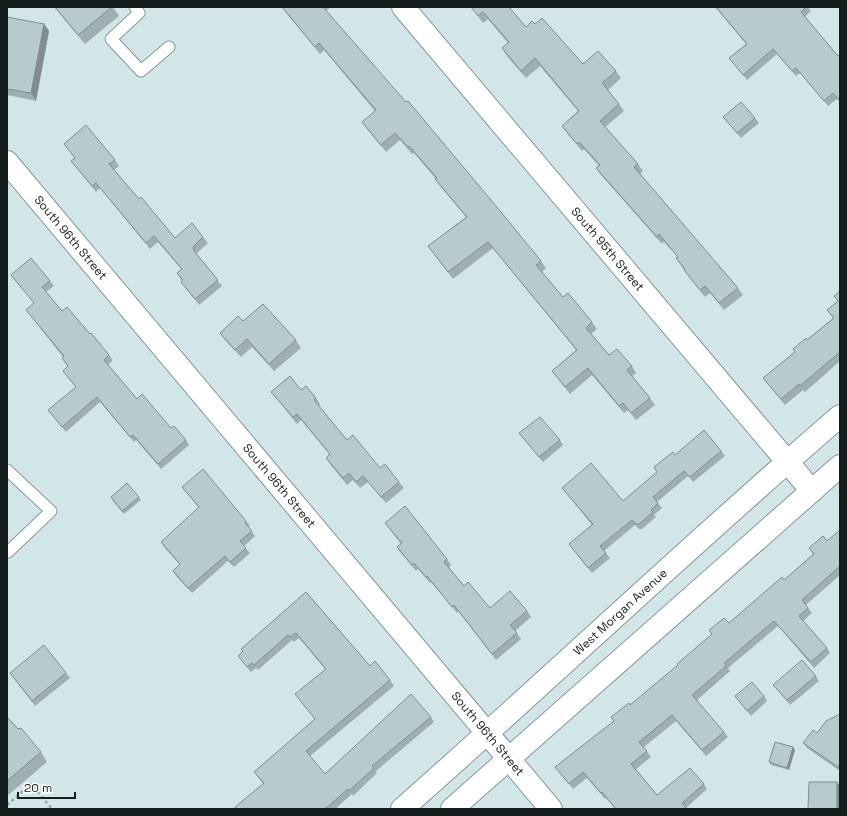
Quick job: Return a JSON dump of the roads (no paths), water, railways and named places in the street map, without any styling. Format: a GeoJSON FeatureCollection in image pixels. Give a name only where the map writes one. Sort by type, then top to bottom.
{"type":"FeatureCollection","features":[{"type":"Feature","properties":{"kind":"street","name":"South 95th Street"},"geometry":{"type":"LineString","coordinates":[[404,7],[812,491]]}},
{"type":"Feature","properties":{"kind":"street","name":"South 96th Street"},"geometry":{"type":"LineString","coordinates":[[7,162],[551,809]]}},
{"type":"Feature","properties":{"kind":"street","name":"West Morgan Avenue"},"geometry":{"type":"LineString","coordinates":[[402,809],[567,662],[786,462],[840,416]]}},
{"type":"Feature","properties":{"kind":"street"},"geometry":{"type":"LineString","coordinates":[[452,809],[840,466]]}},
{"type":"Feature","properties":{"kind":"street"},"geometry":{"type":"LineString","coordinates":[[567,662],[590,687]]}},
{"type":"Feature","properties":{"kind":"lane"},"geometry":{"type":"LineString","coordinates":[[135,7],[139,14],[111,39],[141,71],[169,47]]}},
{"type":"Feature","properties":{"kind":"lane"},"geometry":{"type":"LineString","coordinates":[[7,470],[52,511],[8,552],[7,551]]}}]}
